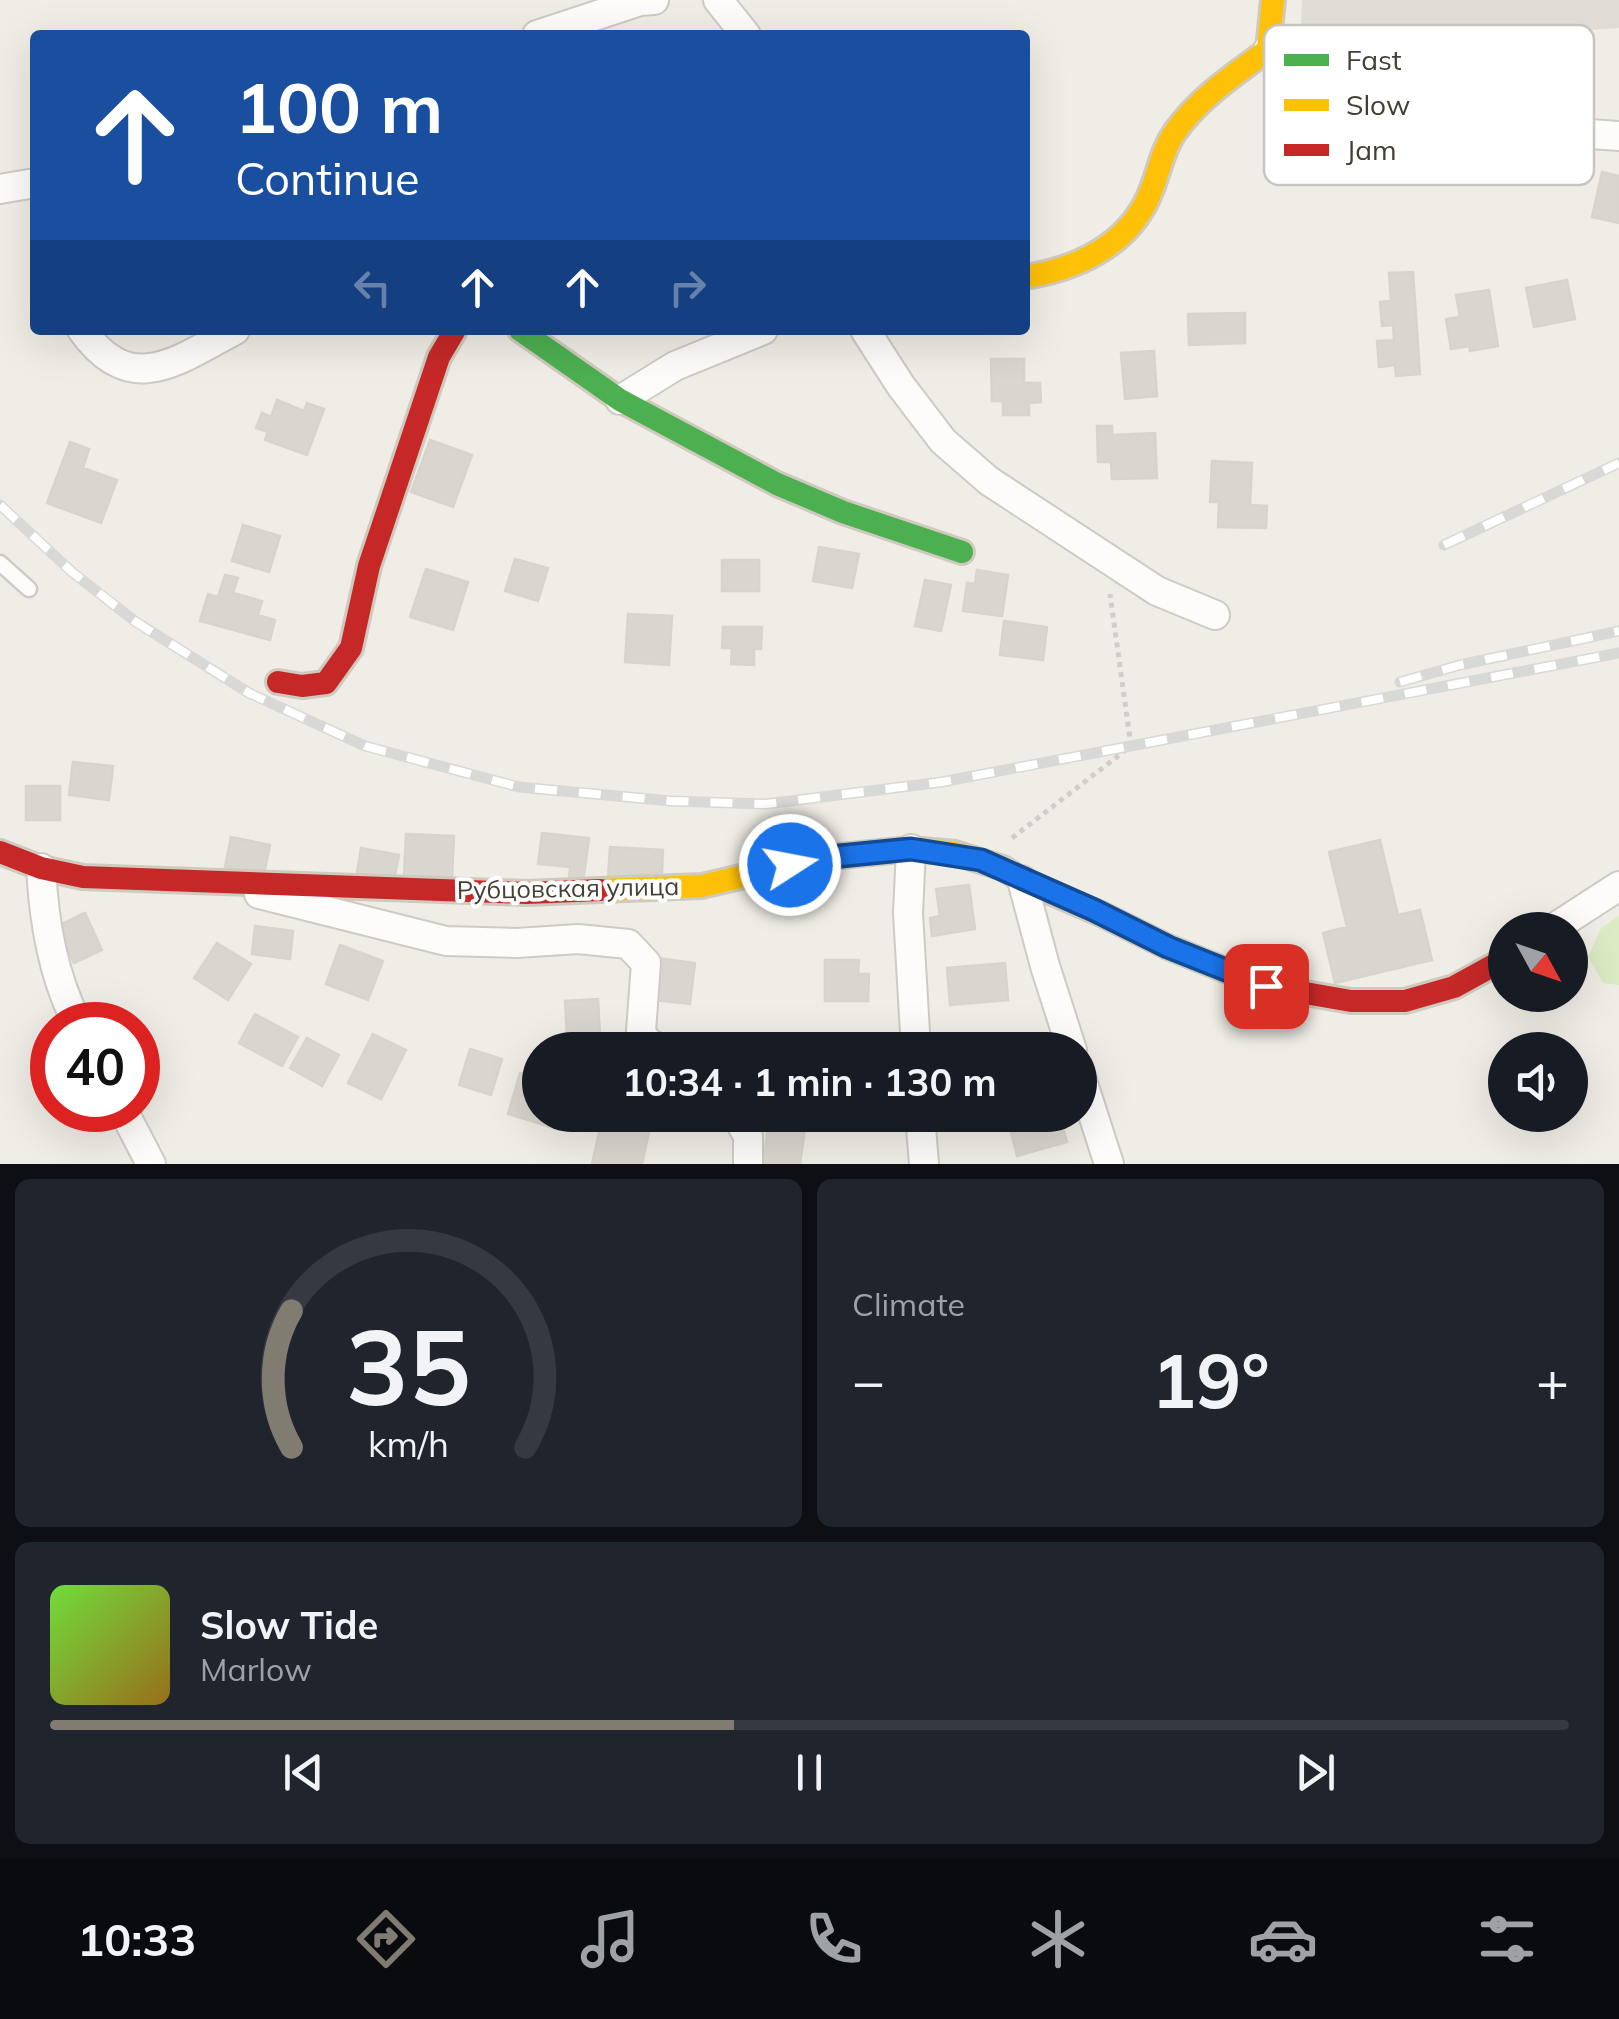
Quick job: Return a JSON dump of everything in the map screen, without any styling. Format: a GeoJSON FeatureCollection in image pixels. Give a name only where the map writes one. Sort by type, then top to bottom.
{"type":"FeatureCollection","features":[{"type":"Feature","properties":{"kind":"street"},"geometry":{"type":"LineString","coordinates":[[552,30],[654,0]]}},
{"type":"Feature","properties":{"kind":"street"},"geometry":{"type":"LineString","coordinates":[[718,0],[742,30]]}},
{"type":"Feature","properties":{"kind":"street"},"geometry":{"type":"LineString","coordinates":[[1270,25],[1273,0]]}},
{"type":"Feature","properties":{"kind":"street"},"geometry":{"type":"LineString","coordinates":[[1030,276],[1051,274],[1106,250],[1137,220],[1167,144],[1223,83],[1264,53]]}},
{"type":"Feature","properties":{"kind":"street"},"geometry":{"type":"LineString","coordinates":[[1594,134],[1619,136]]}},
{"type":"Feature","properties":{"kind":"street"},"geometry":{"type":"LineString","coordinates":[[0,190],[30,190]]}},
{"type":"Feature","properties":{"kind":"street"},"geometry":{"type":"LineString","coordinates":[[87,335],[108,357],[131,368],[163,368],[226,335]]}},
{"type":"Feature","properties":{"kind":"street"},"geometry":{"type":"LineString","coordinates":[[278,682],[302,686],[326,683],[351,648],[368,566],[416,432],[438,356],[452,335]]}},
{"type":"Feature","properties":{"kind":"street"},"geometry":{"type":"LineString","coordinates":[[527,335],[620,400],[776,484],[842,512],[962,552]]}},
{"type":"Feature","properties":{"kind":"street"},"geometry":{"type":"LineString","coordinates":[[620,400],[675,366],[752,335]]}},
{"type":"Feature","properties":{"kind":"street"},"geometry":{"type":"LineString","coordinates":[[868,335],[942,442],[988,481],[1158,591],[1215,614]]}},
{"type":"Feature","properties":{"kind":"street"},"geometry":{"type":"LineString","coordinates":[[911,849],[908,913],[915,1032]]}},
{"type":"Feature","properties":{"kind":"street","name":"Рубцовская улица"},"geometry":{"type":"LineString","coordinates":[[0,852],[41,868],[82,877],[526,893],[702,886],[820,858],[911,849],[954,854],[1013,874],[1168,947],[1266,986],[1351,1002],[1406,1001],[1454,987],[1488,968]]}},
{"type":"Feature","properties":{"kind":"street"},"geometry":{"type":"LineString","coordinates":[[41,868],[44,922],[69,1002]]}},
{"type":"Feature","properties":{"kind":"street"},"geometry":{"type":"LineString","coordinates":[[1013,874],[1066,1032]]}},
{"type":"Feature","properties":{"kind":"street","name":"Рубцовская улица"},"geometry":{"type":"LineString","coordinates":[[222,884],[446,941],[517,944],[578,939],[628,944],[646,963],[642,1032]]}},
{"type":"Feature","properties":{"kind":"street"},"geometry":{"type":"LineString","coordinates":[[1578,912],[1619,886]]}},
{"type":"Feature","properties":{"kind":"street"},"geometry":{"type":"LineString","coordinates":[[1097,1127],[1109,1164]]}},
{"type":"Feature","properties":{"kind":"street"},"geometry":{"type":"LineString","coordinates":[[134,1132],[151,1164]]}},
{"type":"Feature","properties":{"kind":"street"},"geometry":{"type":"LineString","coordinates":[[746,1132],[748,1164]]}},
{"type":"Feature","properties":{"kind":"street"},"geometry":{"type":"LineString","coordinates":[[921,1132],[924,1164]]}},
{"type":"Feature","properties":{"kind":"lane"},"geometry":{"type":"LineString","coordinates":[[0,563],[29,589]]}},
{"type":"Feature","properties":{"kind":"path"},"geometry":{"type":"LineString","coordinates":[[1013,874],[1011,839],[1131,746],[1104,556]]}},
{"type":"Feature","properties":{"kind":"shaded area"},"geometry":{"type":"Polygon","coordinates":[[[1302,0],[1619,0],[1619,28],[1301,25],[1302,0]]]}},
{"type":"Feature","properties":{"kind":"green space"},"geometry":{"type":"Polygon","coordinates":[[[1619,916],[1619,985],[1603,983],[1588,957],[1601,928],[1619,916]]]}},
{"type":"Feature","properties":{"kind":"building"},"geometry":{"type":"Polygon","coordinates":[[[1602,172],[1619,176],[1619,223],[1592,217],[1602,172]]]}},
{"type":"Feature","properties":{"kind":"building"},"geometry":{"type":"Polygon","coordinates":[[[1413,272],[1420,374],[1396,376],[1395,365],[1379,367],[1377,341],[1394,340],[1393,325],[1382,326],[1380,302],[1391,301],[1389,273],[1413,272]]]}},
{"type":"Feature","properties":{"kind":"building"},"geometry":{"type":"Polygon","coordinates":[[[1567,280],[1575,319],[1534,327],[1526,288],[1567,280]]]}},
{"type":"Feature","properties":{"kind":"building"},"geometry":{"type":"Polygon","coordinates":[[[1489,290],[1498,346],[1470,351],[1469,346],[1451,349],[1446,319],[1460,317],[1456,295],[1489,290]]]}},
{"type":"Feature","properties":{"kind":"building"},"geometry":{"type":"Polygon","coordinates":[[[1245,313],[1245,343],[1189,345],[1188,314],[1245,313]]]}},
{"type":"Feature","properties":{"kind":"building"},"geometry":{"type":"Polygon","coordinates":[[[1154,351],[1157,396],[1125,399],[1121,353],[1154,351]]]}},
{"type":"Feature","properties":{"kind":"building"},"geometry":{"type":"Polygon","coordinates":[[[991,359],[1024,359],[1024,383],[1040,383],[1041,402],[1029,403],[1029,415],[1003,415],[1003,401],[992,401],[991,359]]]}},
{"type":"Feature","properties":{"kind":"building"},"geometry":{"type":"Polygon","coordinates":[[[277,400],[304,411],[307,403],[324,409],[307,455],[265,440],[268,432],[256,428],[262,413],[271,417],[277,400]]]}},
{"type":"Feature","properties":{"kind":"building"},"geometry":{"type":"Polygon","coordinates":[[[1097,426],[1112,426],[1112,435],[1155,433],[1157,478],[1112,479],[1111,462],[1098,462],[1097,426]]]}},
{"type":"Feature","properties":{"kind":"building"},"geometry":{"type":"Polygon","coordinates":[[[430,440],[472,455],[453,507],[411,492],[430,440]]]}},
{"type":"Feature","properties":{"kind":"building"},"geometry":{"type":"Polygon","coordinates":[[[70,442],[89,449],[83,468],[117,480],[101,523],[47,503],[70,442]]]}},
{"type":"Feature","properties":{"kind":"building"},"geometry":{"type":"Polygon","coordinates":[[[1212,461],[1252,463],[1250,505],[1267,506],[1266,528],[1218,527],[1219,502],[1210,502],[1212,461]]]}},
{"type":"Feature","properties":{"kind":"building"},"geometry":{"type":"Polygon","coordinates":[[[243,525],[280,536],[269,572],[232,561],[243,525]]]}},
{"type":"Feature","properties":{"kind":"building"},"geometry":{"type":"Polygon","coordinates":[[[819,547],[859,554],[852,588],[813,581],[819,547]]]}},
{"type":"Feature","properties":{"kind":"building"},"geometry":{"type":"Polygon","coordinates":[[[515,559],[548,568],[538,601],[505,591],[515,559]]]}},
{"type":"Feature","properties":{"kind":"building"},"geometry":{"type":"Polygon","coordinates":[[[722,560],[759,560],[759,591],[722,591],[722,560]]]}},
{"type":"Feature","properties":{"kind":"building"},"geometry":{"type":"Polygon","coordinates":[[[426,569],[468,582],[453,630],[410,617],[426,569]]]}},
{"type":"Feature","properties":{"kind":"building"},"geometry":{"type":"Polygon","coordinates":[[[977,570],[1008,575],[1002,616],[963,611],[967,583],[975,584],[977,570]]]}},
{"type":"Feature","properties":{"kind":"building"},"geometry":{"type":"Polygon","coordinates":[[[225,575],[238,578],[233,593],[262,601],[258,615],[275,620],[270,640],[200,621],[208,594],[218,597],[225,575]]]}},
{"type":"Feature","properties":{"kind":"building"},"geometry":{"type":"Polygon","coordinates":[[[925,580],[951,585],[941,631],[915,626],[925,580]]]}},
{"type":"Feature","properties":{"kind":"building"},"geometry":{"type":"Polygon","coordinates":[[[628,614],[672,616],[669,665],[625,662],[628,614]]]}},
{"type":"Feature","properties":{"kind":"building"},"geometry":{"type":"Polygon","coordinates":[[[1004,621],[1047,627],[1043,660],[1000,655],[1004,621]]]}},
{"type":"Feature","properties":{"kind":"building"},"geometry":{"type":"Polygon","coordinates":[[[723,627],[762,627],[761,649],[754,649],[754,665],[731,664],[732,648],[722,648],[723,627]]]}},
{"type":"Feature","properties":{"kind":"building"},"geometry":{"type":"Polygon","coordinates":[[[73,762],[113,766],[109,800],[69,795],[73,762]]]}},
{"type":"Feature","properties":{"kind":"building"},"geometry":{"type":"Polygon","coordinates":[[[26,786],[60,786],[60,820],[26,820],[26,786]]]}},
{"type":"Feature","properties":{"kind":"building"},"geometry":{"type":"Polygon","coordinates":[[[542,833],[589,838],[583,883],[569,881],[570,867],[538,864],[542,833]]]}},
{"type":"Feature","properties":{"kind":"building"},"geometry":{"type":"Polygon","coordinates":[[[406,834],[454,836],[452,878],[404,876],[406,834]]]}},
{"type":"Feature","properties":{"kind":"building"},"geometry":{"type":"Polygon","coordinates":[[[231,837],[270,845],[264,874],[225,867],[231,837]]]}},
{"type":"Feature","properties":{"kind":"building"},"geometry":{"type":"Polygon","coordinates":[[[1380,840],[1398,915],[1420,910],[1432,960],[1335,983],[1323,933],[1347,927],[1329,852],[1380,840]]]}},
{"type":"Feature","properties":{"kind":"building"},"geometry":{"type":"Polygon","coordinates":[[[610,847],[663,850],[662,872],[608,879],[610,847]]]}},
{"type":"Feature","properties":{"kind":"building"},"geometry":{"type":"Polygon","coordinates":[[[361,848],[399,855],[393,885],[356,879],[361,848]]]}},
{"type":"Feature","properties":{"kind":"building"},"geometry":{"type":"Polygon","coordinates":[[[969,885],[975,929],[932,936],[930,918],[940,916],[936,889],[969,885]]]}},
{"type":"Feature","properties":{"kind":"building"},"geometry":{"type":"Polygon","coordinates":[[[85,913],[102,950],[74,963],[57,926],[85,913]]]}},
{"type":"Feature","properties":{"kind":"building"},"geometry":{"type":"Polygon","coordinates":[[[255,926],[293,931],[290,959],[252,954],[255,926]]]}},
{"type":"Feature","properties":{"kind":"building"},"geometry":{"type":"Polygon","coordinates":[[[217,943],[251,964],[228,1000],[194,978],[217,943]]]}},
{"type":"Feature","properties":{"kind":"building"},"geometry":{"type":"Polygon","coordinates":[[[340,945],[383,961],[368,1000],[326,984],[340,945]]]}},
{"type":"Feature","properties":{"kind":"building"},"geometry":{"type":"Polygon","coordinates":[[[657,958],[695,963],[690,1004],[652,1000],[657,958]]]}},
{"type":"Feature","properties":{"kind":"building"},"geometry":{"type":"Polygon","coordinates":[[[825,960],[859,960],[858,974],[869,974],[868,1001],[825,1001],[825,960]]]}},
{"type":"Feature","properties":{"kind":"building"},"geometry":{"type":"Polygon","coordinates":[[[1005,963],[1008,1000],[950,1005],[947,968],[1005,963]]]}},
{"type":"Feature","properties":{"kind":"building"},"geometry":{"type":"Polygon","coordinates":[[[598,999],[600,1032],[567,1032],[565,1001],[598,999]]]}},
{"type":"Feature","properties":{"kind":"building"},"geometry":{"type":"Polygon","coordinates":[[[255,1014],[298,1037],[282,1066],[239,1043],[255,1014]]]}},
{"type":"Feature","properties":{"kind":"building"},"geometry":{"type":"Polygon","coordinates":[[[373,1034],[406,1050],[381,1099],[348,1083],[373,1034]]]}},
{"type":"Feature","properties":{"kind":"building"},"geometry":{"type":"Polygon","coordinates":[[[307,1038],[339,1055],[322,1086],[290,1068],[307,1038]]]}},
{"type":"Feature","properties":{"kind":"building"},"geometry":{"type":"Polygon","coordinates":[[[470,1049],[502,1059],[491,1095],[459,1085],[470,1049]]]}},
{"type":"Feature","properties":{"kind":"building"},"geometry":{"type":"Polygon","coordinates":[[[520,1073],[522,1074],[522,1118],[508,1114],[520,1073]]]}},
{"type":"Feature","properties":{"kind":"building"},"geometry":{"type":"Polygon","coordinates":[[[599,1132],[649,1132],[642,1164],[592,1164],[599,1132]]]}},
{"type":"Feature","properties":{"kind":"building"},"geometry":{"type":"Polygon","coordinates":[[[768,1132],[805,1132],[800,1164],[763,1164],[768,1132]]]}},
{"type":"Feature","properties":{"kind":"building"},"geometry":{"type":"Polygon","coordinates":[[[1011,1132],[1064,1132],[1067,1142],[1017,1156],[1011,1132]]]}},
{"type":"Feature","properties":{"kind":"railway"},"geometry":{"type":"LineString","coordinates":[[1444,545],[1619,463]]}},
{"type":"Feature","properties":{"kind":"railway"},"geometry":{"type":"LineString","coordinates":[[0,505],[72,572],[136,622],[249,693],[365,746],[519,787],[671,801],[766,804],[942,782],[1619,653]]}},
{"type":"Feature","properties":{"kind":"railway"},"geometry":{"type":"LineString","coordinates":[[1400,682],[1619,631]]}},
{"type":"Feature","properties":{"kind":"traffic: fast"},"geometry":{"type":"LineString","coordinates":[[527,335],[620,400],[777,484],[843,512],[962,552]]}},
{"type":"Feature","properties":{"kind":"traffic: slow"},"geometry":{"type":"LineString","coordinates":[[1270,25],[1273,0]]}},
{"type":"Feature","properties":{"kind":"traffic: slow"},"geometry":{"type":"LineString","coordinates":[[1030,276],[1081,261],[1128,229],[1149,196],[1175,132],[1218,87],[1264,53]]}},
{"type":"Feature","properties":{"kind":"traffic: slow"},"geometry":{"type":"LineString","coordinates":[[601,890],[702,886],[820,858],[911,849],[955,853],[1003,868],[1101,914]]}},
{"type":"Feature","properties":{"kind":"traffic: jam"},"geometry":{"type":"LineString","coordinates":[[278,682],[302,686],[326,683],[351,648],[369,566],[439,357],[452,335]]}},
{"type":"Feature","properties":{"kind":"traffic: jam"},"geometry":{"type":"LineString","coordinates":[[0,852],[41,868],[83,877],[526,893],[601,890]]}},
{"type":"Feature","properties":{"kind":"traffic: jam"},"geometry":{"type":"LineString","coordinates":[[1101,914],[1168,947],[1265,986],[1351,1001],[1405,1001],[1454,987],[1488,968]]}},
{"type":"Feature","properties":{"kind":"route"},"geometry":{"type":"LineString","coordinates":[[790,865],[878,850],[911,849],[981,860],[1168,947],[1266,986]]}}]}
